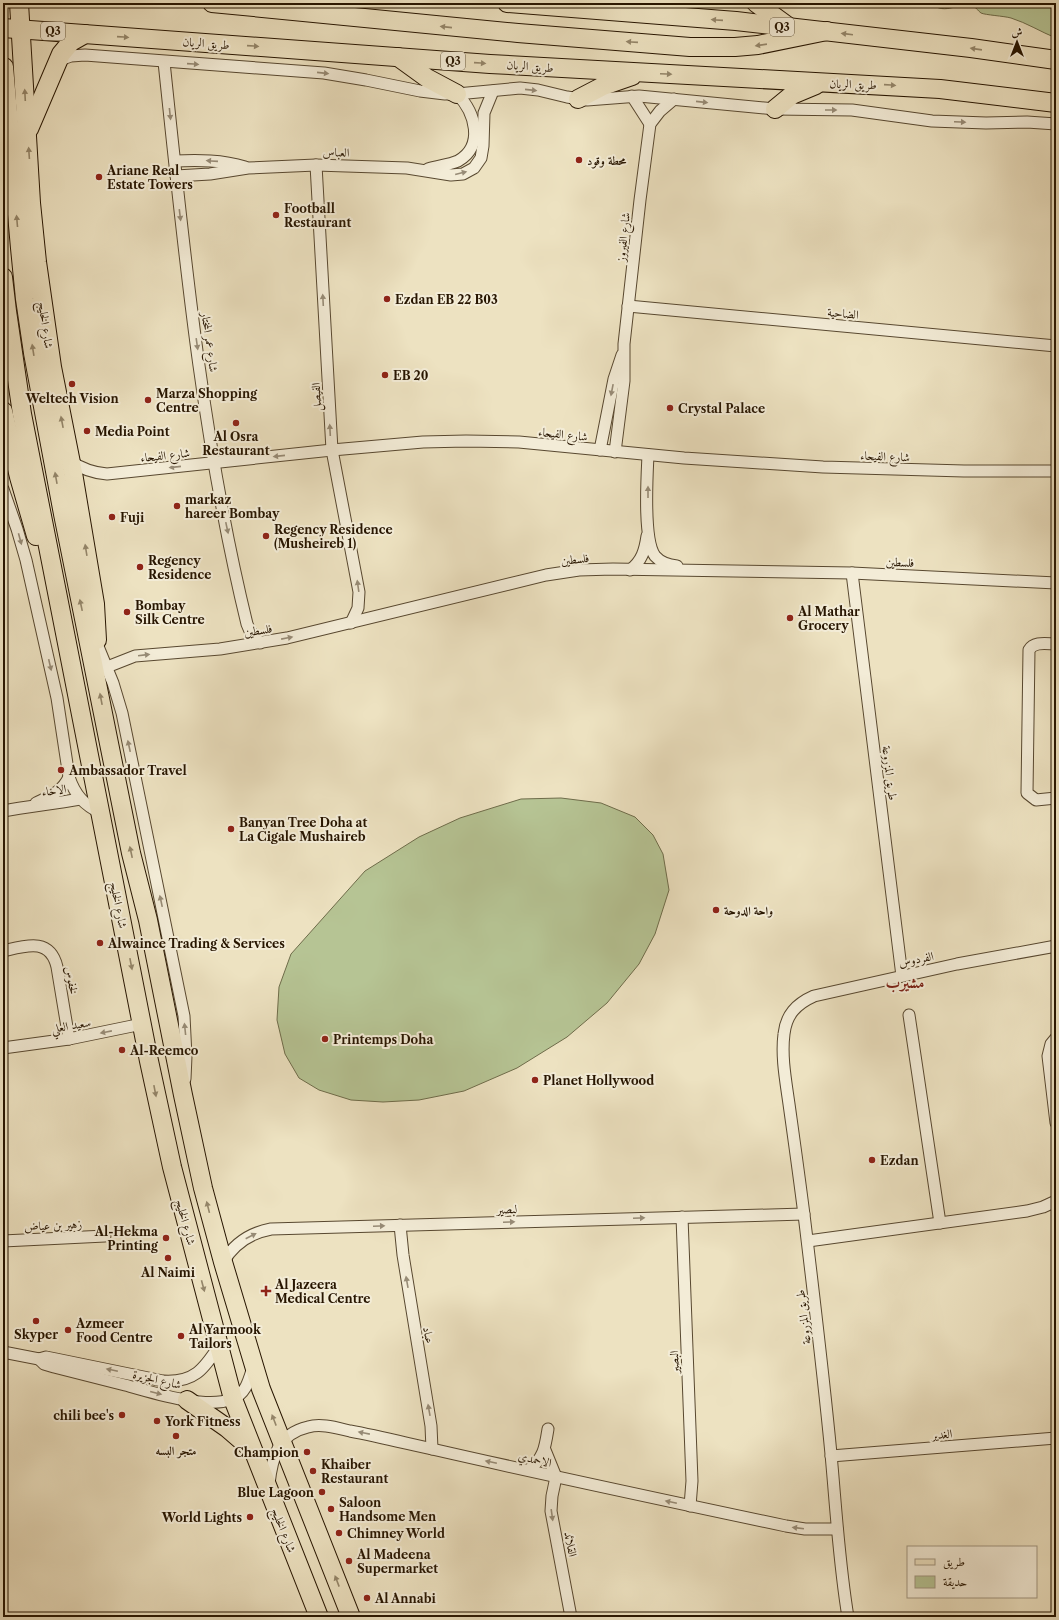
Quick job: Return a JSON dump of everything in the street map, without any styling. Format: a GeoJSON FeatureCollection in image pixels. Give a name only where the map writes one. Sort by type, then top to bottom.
{"type":"FeatureCollection","features":[{"type":"Feature","properties":{"kind":"main road","name":"شارع الخليج"},"geometry":{"type":"LineString","coordinates":[[19,3],[33,232],[52,367],[95,604],[97,644],[131,853],[148,920],[203,1188],[223,1262],[254,1366],[351,1617]]}},
{"type":"Feature","properties":{"kind":"main road"},"geometry":{"type":"LineString","coordinates":[[212,3],[526,34],[690,47],[720,48],[758,45],[827,31]]}},
{"type":"Feature","properties":{"kind":"main road","name":"Q3"},"geometry":{"type":"LineString","coordinates":[[507,3],[568,5],[736,21],[1056,60]]}},
{"type":"Feature","properties":{"kind":"main road"},"geometry":{"type":"LineString","coordinates":[[756,3],[789,27]]}},
{"type":"Feature","properties":{"kind":"main road"},"geometry":{"type":"LineString","coordinates":[[3,22],[21,29]]}},
{"type":"Feature","properties":{"kind":"main road","name":"طريق الريان"},"geometry":{"type":"LineString","coordinates":[[3,28],[398,57],[644,73],[881,85],[982,93],[1056,103]]}},
{"type":"Feature","properties":{"kind":"main road"},"geometry":{"type":"LineString","coordinates":[[28,134],[57,61],[71,42],[84,34]]}},
{"type":"Feature","properties":{"kind":"main road"},"geometry":{"type":"LineString","coordinates":[[398,57],[427,78],[457,94]]}},
{"type":"Feature","properties":{"kind":"main road","name":"شارع الخليج"},"geometry":{"type":"LineString","coordinates":[[4,67],[27,315],[63,514],[101,669]]}},
{"type":"Feature","properties":{"kind":"main road"},"geometry":{"type":"LineString","coordinates":[[578,99],[610,84],[644,73]]}},
{"type":"Feature","properties":{"kind":"main road"},"geometry":{"type":"LineString","coordinates":[[775,109],[802,90],[823,83]]}},
{"type":"Feature","properties":{"kind":"main road"},"geometry":{"type":"LineString","coordinates":[[982,93],[1007,91],[1056,92]]}},
{"type":"Feature","properties":{"kind":"main road","name":"شارع الخليج"},"geometry":{"type":"LineString","coordinates":[[3,277],[22,414],[54,570],[158,1107],[172,1167],[233,1399],[268,1491],[319,1617]]}},
{"type":"Feature","properties":{"kind":"main road","name":"شارع الخليج"},"geometry":{"type":"LineString","coordinates":[[3,411],[34,529],[42,550],[54,570]]}},
{"type":"Feature","properties":{"kind":"main road"},"geometry":{"type":"LineString","coordinates":[[187,1400],[227,1428],[252,1449]]}},
{"type":"Feature","properties":{"kind":"street","name":"طريق الريان"},"geometry":{"type":"LineString","coordinates":[[57,61],[71,56],[85,56],[324,73],[420,91],[457,94],[511,89],[529,89],[578,99],[596,100],[632,96],[775,109],[852,110],[932,120],[986,123],[1027,122],[1056,124]]}},
{"type":"Feature","properties":{"kind":"street","name":"شارع عمر المختار"},"geometry":{"type":"LineString","coordinates":[[164,62],[186,262],[214,462],[247,624],[250,631],[260,643]]}},
{"type":"Feature","properties":{"kind":"street","name":"العباس"},"geometry":{"type":"LineString","coordinates":[[176,176],[210,174],[248,168],[316,165],[376,166],[423,170],[457,175],[469,172],[478,164],[483,152],[484,114],[492,91]]}},
{"type":"Feature","properties":{"kind":"street","name":"العباس"},"geometry":{"type":"LineString","coordinates":[[423,170],[458,161],[467,154],[473,144],[475,133],[474,120],[468,106],[457,94]]}},
{"type":"Feature","properties":{"kind":"street"},"geometry":{"type":"LineString","coordinates":[[632,96],[650,124],[660,110],[674,99]]}},
{"type":"Feature","properties":{"kind":"street","name":"شارع الفيروز"},"geometry":{"type":"LineString","coordinates":[[615,452],[624,381],[623,353],[628,306],[650,124]]}},
{"type":"Feature","properties":{"kind":"street","name":"العباس"},"geometry":{"type":"LineString","coordinates":[[175,161],[221,161],[248,168]]}},
{"type":"Feature","properties":{"kind":"street","name":"الفيصل"},"geometry":{"type":"LineString","coordinates":[[316,165],[332,450],[359,584],[358,608],[354,622]]}},
{"type":"Feature","properties":{"kind":"street","name":"الضاحية"},"geometry":{"type":"LineString","coordinates":[[628,306],[1056,346]]}},
{"type":"Feature","properties":{"kind":"street","name":"شارع الفيروز"},"geometry":{"type":"LineString","coordinates":[[600,450],[614,379],[623,353]]}},
{"type":"Feature","properties":{"kind":"street","name":"شارع الفيحاء"},"geometry":{"type":"LineString","coordinates":[[70,461],[84,470],[99,474],[107,474],[332,450],[466,441],[519,442],[648,455],[824,468],[956,471],[1056,471]]}},
{"type":"Feature","properties":{"kind":"street"},"geometry":{"type":"LineString","coordinates":[[648,455],[648,530],[653,553],[659,560],[667,564],[705,571]]}},
{"type":"Feature","properties":{"kind":"street"},"geometry":{"type":"LineString","coordinates":[[3,489],[26,560],[57,698],[71,785],[80,799],[101,813]]}},
{"type":"Feature","properties":{"kind":"street"},"geometry":{"type":"LineString","coordinates":[[630,570],[638,563],[642,555],[648,530]]}},
{"type":"Feature","properties":{"kind":"street","name":"فلسطين"},"geometry":{"type":"LineString","coordinates":[[101,669],[135,656],[220,649],[294,637],[546,576],[596,569],[852,573],[1056,583]]}},
{"type":"Feature","properties":{"kind":"street","name":"طريق المزروعة"},"geometry":{"type":"LineString","coordinates":[[852,573],[902,976]]}},
{"type":"Feature","properties":{"kind":"street"},"geometry":{"type":"LineString","coordinates":[[1056,644],[1036,644],[1031,646],[1029,650],[1027,793],[1036,800],[1056,798]]}},
{"type":"Feature","properties":{"kind":"street","name":"الاخاء"},"geometry":{"type":"LineString","coordinates":[[32,805],[56,794],[66,784],[69,777]]}},
{"type":"Feature","properties":{"kind":"street","name":"الاخاء"},"geometry":{"type":"LineString","coordinates":[[3,811],[32,805],[56,804],[80,799]]}},
{"type":"Feature","properties":{"kind":"street","name":"لخفوس"},"geometry":{"type":"LineString","coordinates":[[3,951],[34,945],[45,949],[53,957],[57,967],[69,1039]]}},
{"type":"Feature","properties":{"kind":"street","name":"الفردوس"},"geometry":{"type":"LineString","coordinates":[[789,1015],[800,1004],[814,996],[957,964],[1056,946]]}},
{"type":"Feature","properties":{"kind":"street","name":"طريق المزروعة"},"geometry":{"type":"LineString","coordinates":[[789,1015],[785,1028],[783,1044],[785,1074],[808,1241],[831,1456],[837,1529],[848,1617]]}},
{"type":"Feature","properties":{"kind":"street"},"geometry":{"type":"LineString","coordinates":[[909,1015],[940,1223]]}},
{"type":"Feature","properties":{"kind":"street","name":"سعيد العلي"},"geometry":{"type":"LineString","coordinates":[[3,1048],[69,1039],[142,1024]]}},
{"type":"Feature","properties":{"kind":"street"},"geometry":{"type":"LineString","coordinates":[[1056,1038],[1052,1044],[1048,1056],[1056,1123]]}},
{"type":"Feature","properties":{"kind":"street"},"geometry":{"type":"LineString","coordinates":[[808,1241],[1027,1211],[1043,1207],[1056,1201]]}},
{"type":"Feature","properties":{"kind":"street","name":"لبصير"},"geometry":{"type":"LineString","coordinates":[[223,1262],[227,1255],[240,1242],[254,1233],[279,1229],[804,1214]]}},
{"type":"Feature","properties":{"kind":"street","name":"البصير"},"geometry":{"type":"LineString","coordinates":[[682,1217],[692,1481],[690,1506]]}},
{"type":"Feature","properties":{"kind":"street","name":"عباد"},"geometry":{"type":"LineString","coordinates":[[400,1225],[403,1255],[431,1426],[432,1449]]}},
{"type":"Feature","properties":{"kind":"street","name":"زهير بن عياض"},"geometry":{"type":"LineString","coordinates":[[3,1241],[105,1236]]}},
{"type":"Feature","properties":{"kind":"street","name":"شارع الجزيرة"},"geometry":{"type":"LineString","coordinates":[[3,1352],[39,1359],[46,1357],[164,1381],[173,1381],[183,1380],[200,1371],[207,1364],[219,1346]]}},
{"type":"Feature","properties":{"kind":"street","name":"شارع الجزيرة"},"geometry":{"type":"LineString","coordinates":[[39,1359],[44,1364],[54,1367],[187,1400],[212,1402],[233,1399]]}},
{"type":"Feature","properties":{"kind":"street"},"geometry":{"type":"LineString","coordinates":[[233,1399],[240,1395],[246,1388],[254,1366]]}},
{"type":"Feature","properties":{"kind":"street","name":"الاحمدي"},"geometry":{"type":"LineString","coordinates":[[268,1491],[273,1458],[282,1441],[290,1434],[298,1430],[309,1426],[321,1426],[368,1434],[556,1477],[786,1526],[805,1529],[837,1529]]}},
{"type":"Feature","properties":{"kind":"street"},"geometry":{"type":"LineString","coordinates":[[529,1470],[538,1462],[545,1450],[548,1429]]}},
{"type":"Feature","properties":{"kind":"street","name":"الغدير"},"geometry":{"type":"LineString","coordinates":[[831,1456],[1056,1438]]}},
{"type":"Feature","properties":{"kind":"street"},"geometry":{"type":"LineString","coordinates":[[545,1450],[556,1477]]}},
{"type":"Feature","properties":{"kind":"street","name":"القلائد"},"geometry":{"type":"LineString","coordinates":[[556,1477],[551,1511],[571,1617]]}},
{"type":"Feature","properties":{"kind":"green space"},"geometry":{"type":"Polygon","coordinates":[[[930,3],[1056,3],[1056,38],[1023,22],[1011,18],[981,13],[976,8],[968,5],[942,9],[930,3]]]}},
{"type":"Feature","properties":{"kind":"green space"},"geometry":{"type":"Polygon","coordinates":[[[561,798],[601,803],[635,817],[653,835],[663,854],[669,890],[655,934],[639,964],[607,1003],[567,1037],[517,1068],[464,1091],[419,1100],[383,1102],[351,1100],[319,1090],[299,1078],[285,1054],[277,1020],[279,987],[291,954],[365,871],[419,837],[460,818],[521,799],[561,798]]]}},
{"type":"Feature","properties":{"kind":"place","name":"محطة وقود"},"geometry":{"type":"Point","coordinates":[579,160]}},
{"type":"Feature","properties":{"kind":"place","name":"Ariane Real Estate Towers"},"geometry":{"type":"Point","coordinates":[99,177]}},
{"type":"Feature","properties":{"kind":"place","name":"Football Restaurant"},"geometry":{"type":"Point","coordinates":[276,215]}},
{"type":"Feature","properties":{"kind":"place","name":"Ezdan EB 22 B03"},"geometry":{"type":"Point","coordinates":[387,299]}},
{"type":"Feature","properties":{"kind":"place","name":"EB 20"},"geometry":{"type":"Point","coordinates":[385,375]}},
{"type":"Feature","properties":{"kind":"place","name":"Weltech Vision"},"geometry":{"type":"Point","coordinates":[72,384]}},
{"type":"Feature","properties":{"kind":"place","name":"Marza Shopping Centre"},"geometry":{"type":"Point","coordinates":[148,400]}},
{"type":"Feature","properties":{"kind":"place","name":"Crystal Palace"},"geometry":{"type":"Point","coordinates":[670,408]}},
{"type":"Feature","properties":{"kind":"place","name":"Al Osra Restaurant"},"geometry":{"type":"Point","coordinates":[236,423]}},
{"type":"Feature","properties":{"kind":"place","name":"Media Point"},"geometry":{"type":"Point","coordinates":[87,431]}},
{"type":"Feature","properties":{"kind":"place","name":"markaz hareer Bombay"},"geometry":{"type":"Point","coordinates":[177,506]}},
{"type":"Feature","properties":{"kind":"place","name":"Fuji"},"geometry":{"type":"Point","coordinates":[112,517]}},
{"type":"Feature","properties":{"kind":"place","name":"Regency Residence (Musheireb 1)"},"geometry":{"type":"Point","coordinates":[266,536]}},
{"type":"Feature","properties":{"kind":"place","name":"Regency Residence"},"geometry":{"type":"Point","coordinates":[140,567]}},
{"type":"Feature","properties":{"kind":"place","name":"Bombay Silk Centre"},"geometry":{"type":"Point","coordinates":[127,612]}},
{"type":"Feature","properties":{"kind":"place","name":"Al Mathar Grocery"},"geometry":{"type":"Point","coordinates":[790,618]}},
{"type":"Feature","properties":{"kind":"place","name":"Ambassador Travel"},"geometry":{"type":"Point","coordinates":[61,770]}},
{"type":"Feature","properties":{"kind":"place","name":"Banyan Tree Doha at La Cigale Mushaireb"},"geometry":{"type":"Point","coordinates":[231,829]}},
{"type":"Feature","properties":{"kind":"place","name":"واحة الدوحة"},"geometry":{"type":"Point","coordinates":[716,910]}},
{"type":"Feature","properties":{"kind":"place","name":"Alwaince Trading & Services"},"geometry":{"type":"Point","coordinates":[100,943]}},
{"type":"Feature","properties":{"kind":"place","name":"Printemps Doha"},"geometry":{"type":"Point","coordinates":[325,1039]}},
{"type":"Feature","properties":{"kind":"place","name":"Al-Reemco"},"geometry":{"type":"Point","coordinates":[122,1050]}},
{"type":"Feature","properties":{"kind":"place","name":"Planet Hollywood"},"geometry":{"type":"Point","coordinates":[535,1080]}},
{"type":"Feature","properties":{"kind":"place","name":"Ezdan"},"geometry":{"type":"Point","coordinates":[872,1160]}},
{"type":"Feature","properties":{"kind":"place","name":"Al-Hekma Printing"},"geometry":{"type":"Point","coordinates":[166,1238]}},
{"type":"Feature","properties":{"kind":"place","name":"Al Naimi"},"geometry":{"type":"Point","coordinates":[168,1258]}},
{"type":"Feature","properties":{"kind":"place","name":"Al Jazeera Medical Centre"},"geometry":{"type":"Point","coordinates":[266,1291]}},
{"type":"Feature","properties":{"kind":"place","name":"Skyper"},"geometry":{"type":"Point","coordinates":[36,1321]}},
{"type":"Feature","properties":{"kind":"place","name":"Azmeer Food Centre"},"geometry":{"type":"Point","coordinates":[68,1330]}},
{"type":"Feature","properties":{"kind":"place","name":"Al Yarmook Tailors"},"geometry":{"type":"Point","coordinates":[181,1336]}},
{"type":"Feature","properties":{"kind":"place","name":"chili bee's"},"geometry":{"type":"Point","coordinates":[122,1415]}},
{"type":"Feature","properties":{"kind":"place","name":"York Fitness"},"geometry":{"type":"Point","coordinates":[157,1421]}},
{"type":"Feature","properties":{"kind":"place","name":"متجر البسه"},"geometry":{"type":"Point","coordinates":[176,1436]}},
{"type":"Feature","properties":{"kind":"place","name":"Champion"},"geometry":{"type":"Point","coordinates":[307,1452]}},
{"type":"Feature","properties":{"kind":"place","name":"Khaiber Restaurant"},"geometry":{"type":"Point","coordinates":[313,1471]}},
{"type":"Feature","properties":{"kind":"place","name":"Blue Lagoon"},"geometry":{"type":"Point","coordinates":[322,1492]}},
{"type":"Feature","properties":{"kind":"place","name":"Saloon Handsome Men"},"geometry":{"type":"Point","coordinates":[331,1509]}},
{"type":"Feature","properties":{"kind":"place","name":"World Lights"},"geometry":{"type":"Point","coordinates":[250,1517]}},
{"type":"Feature","properties":{"kind":"place","name":"Chimney World"},"geometry":{"type":"Point","coordinates":[339,1533]}},
{"type":"Feature","properties":{"kind":"place","name":"Al Madeena Supermarket"},"geometry":{"type":"Point","coordinates":[349,1561]}},
{"type":"Feature","properties":{"kind":"place","name":"Al Annabi"},"geometry":{"type":"Point","coordinates":[367,1598]}},
{"type":"Feature","properties":{"kind":"district","name":"مشيرب"},"geometry":{"type":"Point","coordinates":[905,982]}}]}
